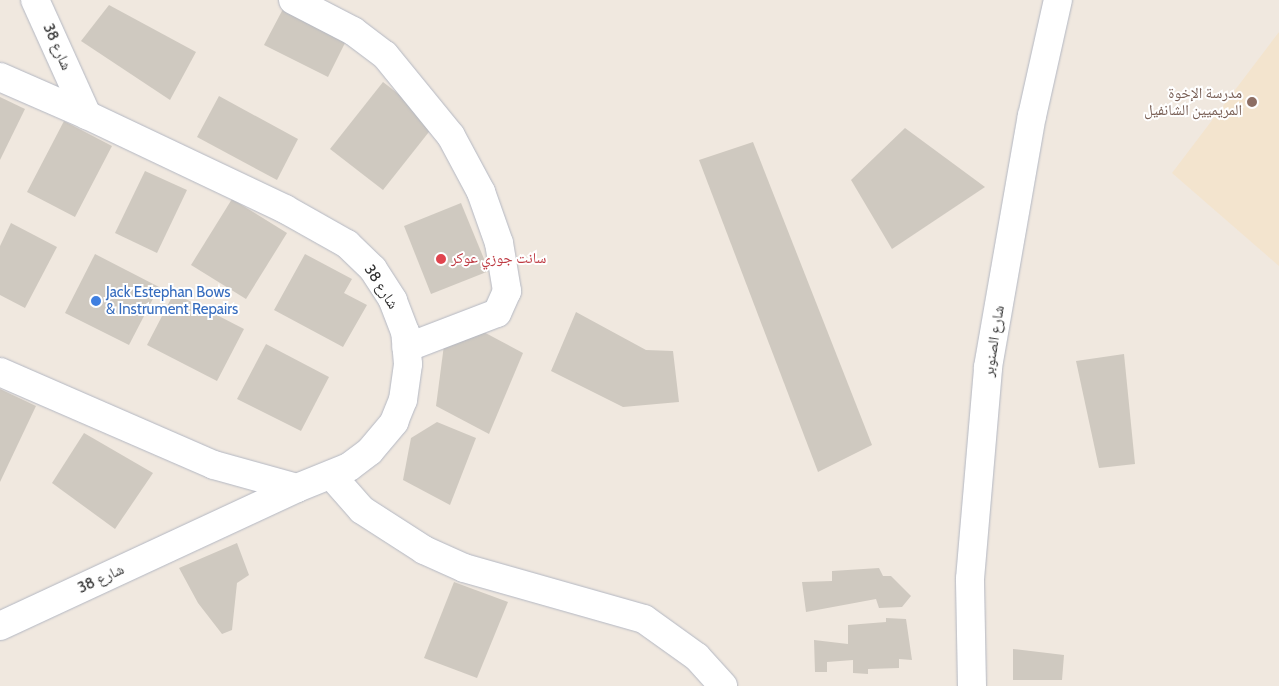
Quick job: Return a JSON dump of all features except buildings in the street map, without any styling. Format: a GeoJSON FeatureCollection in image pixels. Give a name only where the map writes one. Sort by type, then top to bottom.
{"type":"FeatureCollection","features":[{"type":"Feature","properties":{"kind":"street","name":"شارع 38"},"geometry":{"type":"LineString","coordinates":[[0,626],[297,488],[332,476],[370,451],[394,422],[403,400],[406,348],[405,332],[393,300],[373,269],[347,244],[285,209],[87,115],[35,0]]}},
{"type":"Feature","properties":{"kind":"street"},"geometry":{"type":"LineString","coordinates":[[293,0],[353,31],[385,55],[451,136],[481,192],[499,242],[507,291],[497,313],[406,348]]}},
{"type":"Feature","properties":{"kind":"street","name":"شارع الصنوبر"},"geometry":{"type":"LineString","coordinates":[[972,686],[970,579],[988,367],[1032,116],[1058,0]]}},
{"type":"Feature","properties":{"kind":"street"},"geometry":{"type":"LineString","coordinates":[[0,76],[87,115]]}},
{"type":"Feature","properties":{"kind":"street"},"geometry":{"type":"LineString","coordinates":[[0,372],[214,465],[297,488]]}},
{"type":"Feature","properties":{"kind":"street"},"geometry":{"type":"LineString","coordinates":[[332,476],[362,510],[424,550],[464,568],[644,619],[697,657],[723,686]]}},
{"type":"Feature","properties":{"kind":"shaded area","name":"مدرسة الإخوة المريميين الشانفيل"},"geometry":{"type":"Polygon","coordinates":[[[1279,32],[1279,266],[1172,173],[1279,32]]]}},
{"type":"Feature","properties":{"kind":"place","name":"مدرسة الإخوة المريميين الشانفيل"},"geometry":{"type":"Point","coordinates":[1252,102]}},
{"type":"Feature","properties":{"kind":"place","name":"سانت جوزي عوكر"},"geometry":{"type":"Point","coordinates":[441,259]}},
{"type":"Feature","properties":{"kind":"place","name":"Jack Estephan Bows & Instrument Repairs"},"geometry":{"type":"Point","coordinates":[96,301]}}]}
